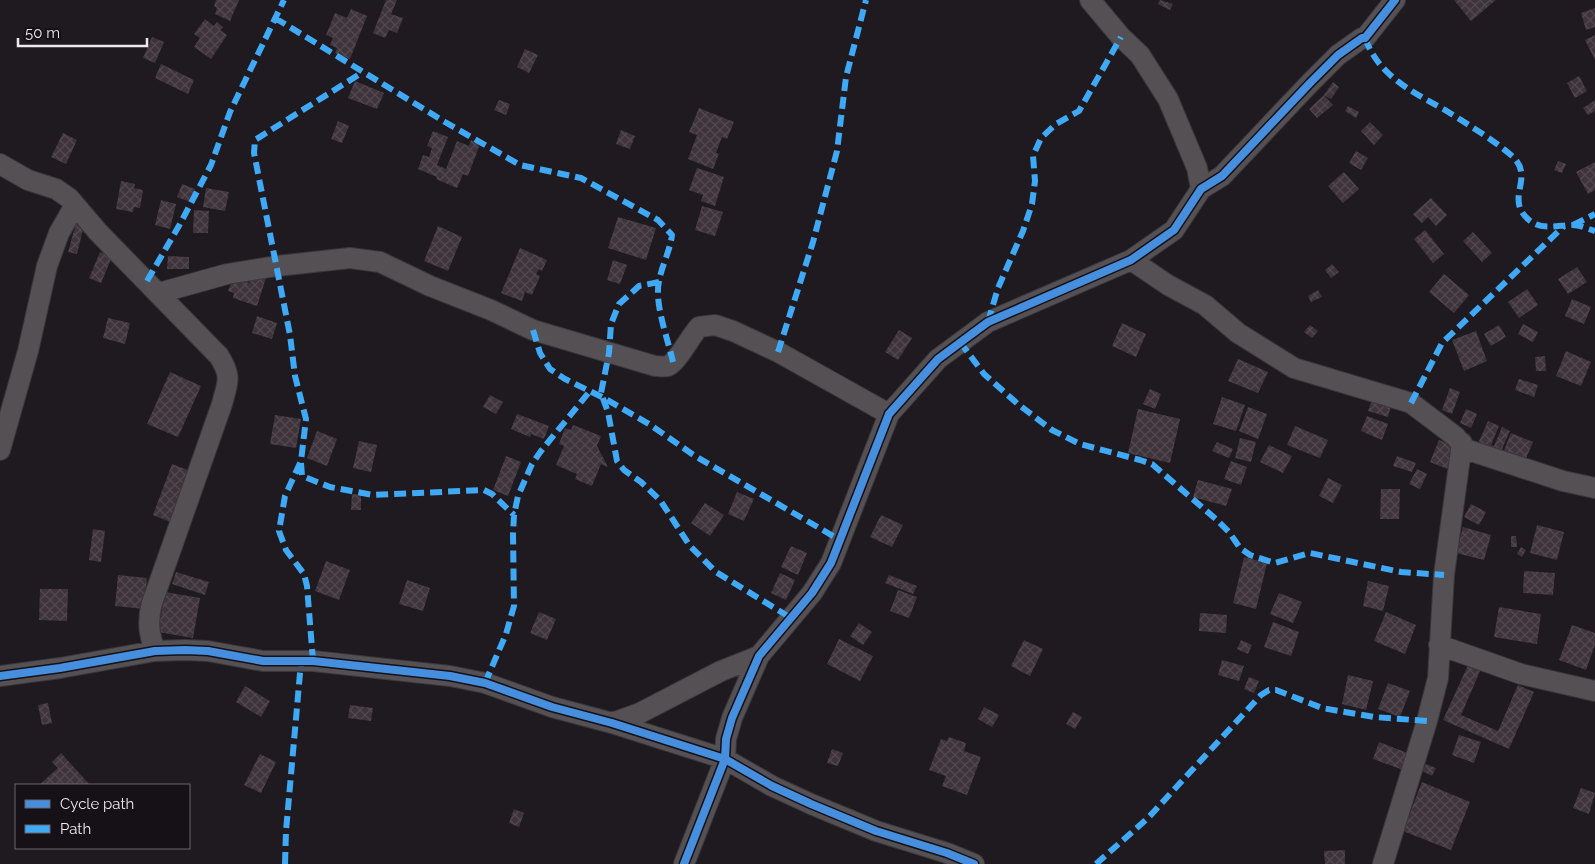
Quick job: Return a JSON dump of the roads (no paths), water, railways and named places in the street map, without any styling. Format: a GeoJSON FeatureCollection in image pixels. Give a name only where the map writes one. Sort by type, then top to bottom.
{"type":"FeatureCollection","features":[{"type":"Feature","properties":{"kind":"street"},"geometry":{"type":"LineString","coordinates":[[1090,0],[1140,55],[1168,99],[1197,168],[1201,189]]}},
{"type":"Feature","properties":{"kind":"street"},"geometry":{"type":"LineString","coordinates":[[684,864],[725,759],[726,739],[732,718],[759,656],[812,594],[831,563],[889,414],[938,359],[988,322],[1132,260],[1174,230],[1201,189],[1222,176],[1338,55],[1362,38],[1365,38],[1396,0]]}},
{"type":"Feature","properties":{"kind":"street"},"geometry":{"type":"LineString","coordinates":[[0,164],[28,180],[56,188],[69,198],[98,232],[219,356],[228,369],[228,380],[222,404],[152,603],[148,623],[155,651]]}},
{"type":"Feature","properties":{"kind":"street"},"geometry":{"type":"LineString","coordinates":[[0,450],[28,351],[47,266],[59,233],[76,205]]}},
{"type":"Feature","properties":{"kind":"street"},"geometry":{"type":"LineString","coordinates":[[159,293],[227,274],[276,266],[350,258],[380,262],[430,286],[491,310],[533,330],[655,366],[666,367],[674,362],[690,337],[699,327],[715,325],[733,331],[778,352],[889,414]]}},
{"type":"Feature","properties":{"kind":"street"},"geometry":{"type":"LineString","coordinates":[[1132,260],[1168,285],[1205,305],[1238,333],[1294,368],[1412,403],[1462,443],[1465,449],[1563,480],[1595,488]]}},
{"type":"Feature","properties":{"kind":"street"},"geometry":{"type":"LineString","coordinates":[[1383,864],[1427,721],[1438,678],[1444,576],[1462,443]]}},
{"type":"Feature","properties":{"kind":"street"},"geometry":{"type":"LineString","coordinates":[[1439,645],[1521,674],[1595,691]]}},
{"type":"Feature","properties":{"kind":"street"},"geometry":{"type":"LineString","coordinates":[[0,676],[60,668],[155,651],[208,650],[264,661],[313,661],[450,676],[485,683],[552,707],[612,723],[725,759],[772,786],[811,804],[876,830],[947,853],[974,864]]}},
{"type":"Feature","properties":{"kind":"street"},"geometry":{"type":"LineString","coordinates":[[612,723],[640,713],[720,671],[759,656]]}}]}
